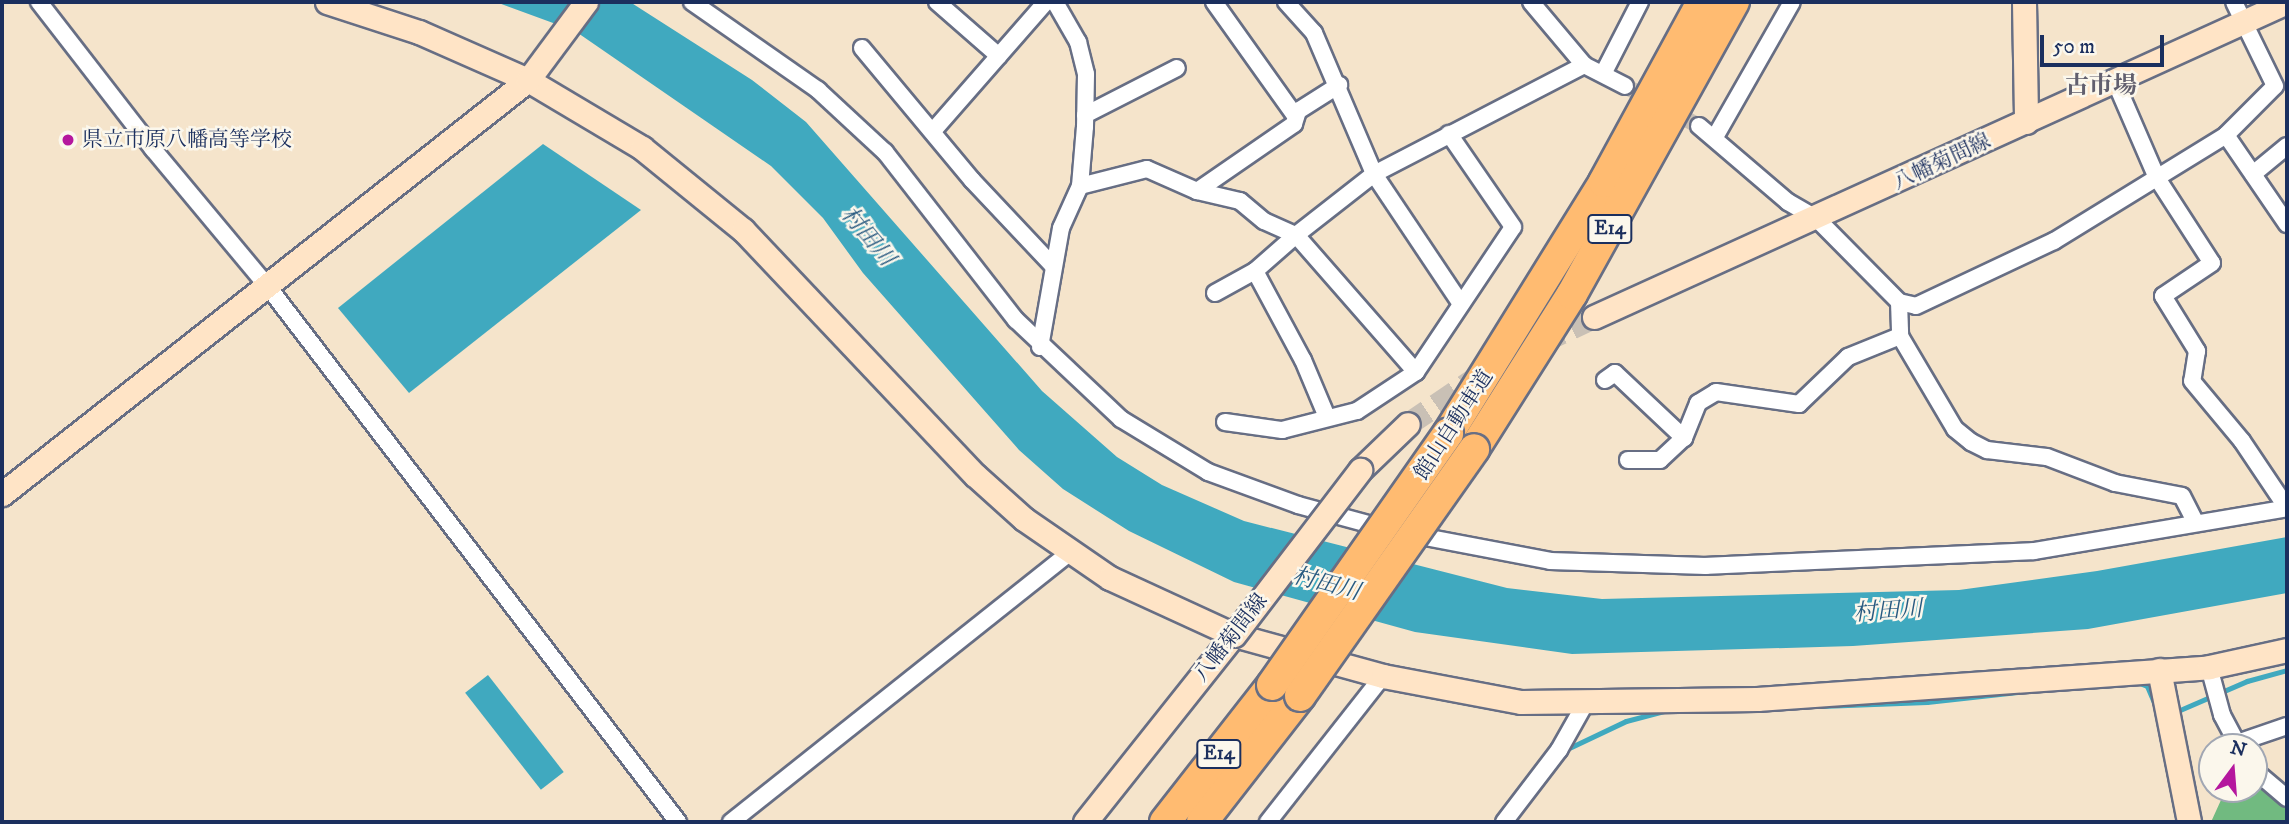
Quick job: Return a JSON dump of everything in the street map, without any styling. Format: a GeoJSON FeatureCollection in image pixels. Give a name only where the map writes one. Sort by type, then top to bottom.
{"type":"FeatureCollection","features":[{"type":"Feature","properties":{"kind":"highway","name":"館山自動車道"},"geometry":{"type":"LineString","coordinates":[[1202,822],[1300,696],[1461,441],[1702,2]]}},
{"type":"Feature","properties":{"kind":"highway","name":"館山自動車道"},"geometry":{"type":"LineString","coordinates":[[1165,822],[1461,441],[1584,272],[1734,2]]}},
{"type":"Feature","properties":{"kind":"street"},"geometry":{"type":"LineString","coordinates":[[39,2],[153,149],[270,288],[678,822]]}},
{"type":"Feature","properties":{"kind":"street"},"geometry":{"type":"LineString","coordinates":[[327,2],[419,32],[528,80],[642,148],[710,202],[975,475],[1070,552],[1149,600],[1234,635],[1383,676],[1465,695],[1521,702],[1757,699],[2210,667],[2287,650]]}},
{"type":"Feature","properties":{"kind":"street"},"geometry":{"type":"LineString","coordinates":[[2,494],[270,288],[528,80],[586,2]]}},
{"type":"Feature","properties":{"kind":"street"},"geometry":{"type":"LineString","coordinates":[[692,2],[818,90],[885,152],[1040,347],[1121,419],[1208,472],[1298,505],[1414,536],[1550,561],[1706,566],[2021,552],[2287,508],[2242,441],[2192,381],[2197,351],[2163,296],[2212,263],[2157,178],[2115,81]]}},
{"type":"Feature","properties":{"kind":"street"},"geometry":{"type":"LineString","coordinates":[[937,2],[999,56]]}},
{"type":"Feature","properties":{"kind":"street"},"geometry":{"type":"LineString","coordinates":[[933,131],[1046,2]]}},
{"type":"Feature","properties":{"kind":"street"},"geometry":{"type":"LineString","coordinates":[[1040,347],[1061,228],[1080,186],[1086,115],[1086,74],[1077,42],[1055,2]]}},
{"type":"Feature","properties":{"kind":"street"},"geometry":{"type":"LineString","coordinates":[[1214,2],[1296,117]]}},
{"type":"Feature","properties":{"kind":"street"},"geometry":{"type":"LineString","coordinates":[[1286,2],[1314,33],[1339,85],[1374,174],[1461,304]]}},
{"type":"Feature","properties":{"kind":"street"},"geometry":{"type":"LineString","coordinates":[[1531,2],[1584,65],[1625,86]]}},
{"type":"Feature","properties":{"kind":"street"},"geometry":{"type":"LineString","coordinates":[[1603,74],[1640,2]]}},
{"type":"Feature","properties":{"kind":"street"},"geometry":{"type":"LineString","coordinates":[[1715,137],[1792,2]]}},
{"type":"Feature","properties":{"kind":"street"},"geometry":{"type":"LineString","coordinates":[[2024,2],[2026,122]]}},
{"type":"Feature","properties":{"kind":"street","name":"八幡菊間線"},"geometry":{"type":"LineString","coordinates":[[1594,317],[1817,219],[2115,81],[2240,11],[2287,2]]}},
{"type":"Feature","properties":{"kind":"street"},"geometry":{"type":"LineString","coordinates":[[1699,126],[1788,202],[1817,219],[1899,302],[1916,306],[2054,242],[2225,135],[2275,86],[2240,11]]}},
{"type":"Feature","properties":{"kind":"street"},"geometry":{"type":"LineString","coordinates":[[862,48],[972,180],[1053,266]]}},
{"type":"Feature","properties":{"kind":"street"},"geometry":{"type":"LineString","coordinates":[[1215,293],[1255,271],[1374,174],[1584,65]]}},
{"type":"Feature","properties":{"kind":"street"},"geometry":{"type":"LineString","coordinates":[[1086,115],[1177,68]]}},
{"type":"Feature","properties":{"kind":"street"},"geometry":{"type":"LineString","coordinates":[[1197,191],[1294,124],[1298,111],[1339,85]]}},
{"type":"Feature","properties":{"kind":"street"},"geometry":{"type":"LineString","coordinates":[[1225,422],[1282,429],[1357,411],[1416,372],[1513,227],[1449,134]]}},
{"type":"Feature","properties":{"kind":"street"},"geometry":{"type":"LineString","coordinates":[[2225,135],[2287,224]]}},
{"type":"Feature","properties":{"kind":"street"},"geometry":{"type":"LineString","coordinates":[[2253,174],[2287,146]]}},
{"type":"Feature","properties":{"kind":"street"},"geometry":{"type":"LineString","coordinates":[[1080,186],[1147,169],[1197,191],[1240,201],[1264,221],[1296,235],[1416,372]]}},
{"type":"Feature","properties":{"kind":"street"},"geometry":{"type":"LineString","coordinates":[[1255,271],[1303,360],[1327,417]]}},
{"type":"Feature","properties":{"kind":"street"},"geometry":{"type":"LineString","coordinates":[[1899,302],[1900,336],[1955,429],[1971,442],[1987,450],[2047,457],[2115,483],[2182,496],[2196,523]]}},
{"type":"Feature","properties":{"kind":"street"},"geometry":{"type":"LineString","coordinates":[[1628,460],[1660,460],[1684,438],[1698,403],[1716,392],[1799,404],[1848,357],[1900,336]]}},
{"type":"Feature","properties":{"kind":"street"},"geometry":{"type":"LineString","coordinates":[[1605,380],[1615,373],[1684,438]]}},
{"type":"Feature","properties":{"kind":"street","name":"八幡菊間線"},"geometry":{"type":"LineString","coordinates":[[1085,822],[1234,635],[1360,470],[1408,424]]}},
{"type":"Feature","properties":{"kind":"street"},"geometry":{"type":"LineString","coordinates":[[731,822],[1070,552]]}},
{"type":"Feature","properties":{"kind":"street"},"geometry":{"type":"LineString","coordinates":[[2210,667],[2222,715],[2232,733]]}},
{"type":"Feature","properties":{"kind":"street"},"geometry":{"type":"LineString","coordinates":[[2160,670],[2189,822]]}},
{"type":"Feature","properties":{"kind":"street"},"geometry":{"type":"LineString","coordinates":[[1268,822],[1383,676]]}},
{"type":"Feature","properties":{"kind":"street"},"geometry":{"type":"LineString","coordinates":[[1504,822],[1559,750],[1586,702]]}},
{"type":"Feature","properties":{"kind":"street"},"geometry":{"type":"LineString","coordinates":[[2268,733],[2287,726]]}},
{"type":"Feature","properties":{"kind":"street"},"geometry":{"type":"LineString","coordinates":[[2268,782],[2287,798]]}},
{"type":"Feature","properties":{"kind":"green space"},"geometry":{"type":"Polygon","coordinates":[[[2268,777],[2287,786],[2287,822],[2211,822],[2220,803],[2268,803],[2268,777]]]}},
{"type":"Feature","properties":{"kind":"water","name":"村田川"},"geometry":{"type":"Polygon","coordinates":[[[496,2],[630,2],[752,80],[806,122],[1042,391],[1117,457],[1162,485],[1244,521],[1507,588],[1602,599],[1959,590],[2097,571],[2287,537],[2287,593],[2088,629],[1853,646],[1572,654],[1415,632],[1234,582],[1129,531],[1063,489],[1019,450],[863,273],[823,218],[771,166],[575,31],[496,2]]]}},
{"type":"Feature","properties":{"kind":"water"},"geometry":{"type":"Polygon","coordinates":[[[543,144],[641,210],[409,393],[338,308],[543,144]]]}},
{"type":"Feature","properties":{"kind":"water"},"geometry":{"type":"Polygon","coordinates":[[[488,675],[564,772],[541,790],[465,693],[488,675]]]}},
{"type":"Feature","properties":{"kind":"waterway"},"geometry":{"type":"LineString","coordinates":[[2173,713],[2247,681],[2287,670]]}},
{"type":"Feature","properties":{"kind":"waterway"},"geometry":{"type":"LineString","coordinates":[[2134,681],[2147,686],[2160,717]]}},
{"type":"Feature","properties":{"kind":"waterway"},"geometry":{"type":"LineString","coordinates":[[1821,706],[1927,702],[2017,692]]}},
{"type":"Feature","properties":{"kind":"waterway"},"geometry":{"type":"LineString","coordinates":[[1567,749],[1626,721],[1668,710]]}},
{"type":"Feature","properties":{"kind":"tunnel"},"geometry":{"type":"LineString","coordinates":[[1625,86],[1699,126]]}},
{"type":"Feature","properties":{"kind":"tunnel"},"geometry":{"type":"LineString","coordinates":[[1541,342],[1594,317]]}},
{"type":"Feature","properties":{"kind":"tunnel"},"geometry":{"type":"LineString","coordinates":[[1408,424],[1489,369]]}},
{"type":"Feature","properties":{"kind":"place","name":"県立市原八幡高等学校"},"geometry":{"type":"Point","coordinates":[68,140]}},
{"type":"Feature","properties":{"kind":"district","name":"古市場"},"geometry":{"type":"Point","coordinates":[2101,87]}}]}
